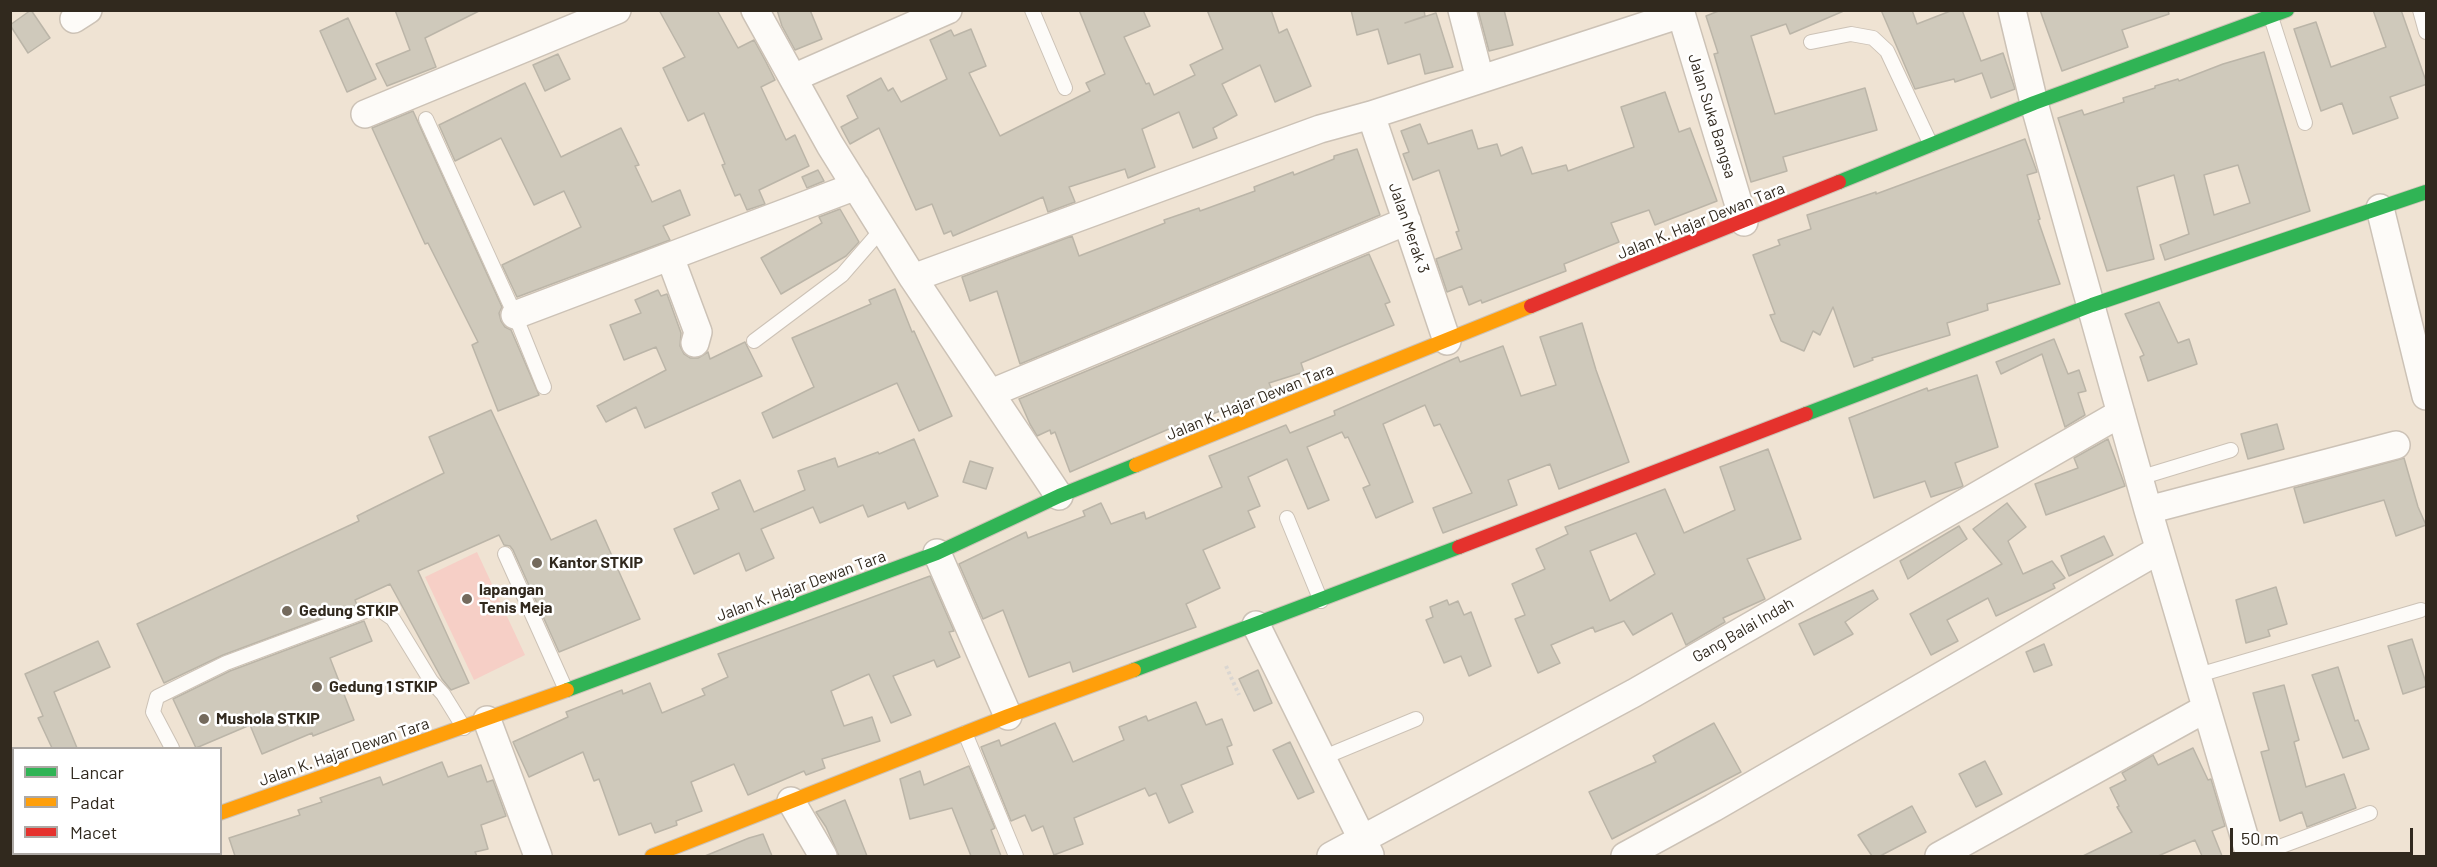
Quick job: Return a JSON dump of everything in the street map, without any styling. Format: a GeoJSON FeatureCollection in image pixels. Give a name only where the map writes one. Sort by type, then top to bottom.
{"type":"FeatureCollection","features":[{"type":"Feature","properties":{"kind":"street"},"geometry":{"type":"LineString","coordinates":[[365,114],[617,10]]}},
{"type":"Feature","properties":{"kind":"street"},"geometry":{"type":"LineString","coordinates":[[755,10],[882,229],[1059,496]]}},
{"type":"Feature","properties":{"kind":"street"},"geometry":{"type":"LineString","coordinates":[[793,78],[948,10]]}},
{"type":"Feature","properties":{"kind":"street"},"geometry":{"type":"LineString","coordinates":[[1462,10],[1480,79]]}},
{"type":"Feature","properties":{"kind":"street"},"geometry":{"type":"LineString","coordinates":[[2012,10],[2034,103],[2159,550],[2250,856]]}},
{"type":"Feature","properties":{"kind":"street","name":"Jalan K. Hajar Dewan Tara"},"geometry":{"type":"LineString","coordinates":[[222,812],[475,724],[937,552],[1059,496],[1744,222],[2034,103],[2288,10]]}},
{"type":"Feature","properties":{"kind":"street"},"geometry":{"type":"LineString","coordinates":[[913,278],[1320,129],[1371,115],[1681,12]]}},
{"type":"Feature","properties":{"kind":"street","name":"Jalan Suka Bangsa"},"geometry":{"type":"LineString","coordinates":[[1681,12],[1744,222]]}},
{"type":"Feature","properties":{"kind":"street","name":"Jalan Merak 3"},"geometry":{"type":"LineString","coordinates":[[1371,115],[1447,341]]}},
{"type":"Feature","properties":{"kind":"street"},"geometry":{"type":"LineString","coordinates":[[515,315],[856,186]]}},
{"type":"Feature","properties":{"kind":"street"},"geometry":{"type":"LineString","coordinates":[[651,856],[1008,716],[1320,601],[2092,305],[2427,192]]}},
{"type":"Feature","properties":{"kind":"street"},"geometry":{"type":"LineString","coordinates":[[2380,208],[2421,346],[2427,396]]}},
{"type":"Feature","properties":{"kind":"street"},"geometry":{"type":"LineString","coordinates":[[991,393],[1407,221]]}},
{"type":"Feature","properties":{"kind":"street"},"geometry":{"type":"LineString","coordinates":[[670,257],[698,332],[695,343]]}},
{"type":"Feature","properties":{"kind":"street","name":"Gang Balai Indah"},"geometry":{"type":"LineString","coordinates":[[1331,856],[1367,848],[2121,413]]}},
{"type":"Feature","properties":{"kind":"street"},"geometry":{"type":"LineString","coordinates":[[2148,510],[2396,445]]}},
{"type":"Feature","properties":{"kind":"street"},"geometry":{"type":"LineString","coordinates":[[1624,856],[1723,802],[2159,550]]}},
{"type":"Feature","properties":{"kind":"street"},"geometry":{"type":"LineString","coordinates":[[937,552],[1008,716]]}},
{"type":"Feature","properties":{"kind":"street"},"geometry":{"type":"LineString","coordinates":[[1256,625],[1367,848]]}},
{"type":"Feature","properties":{"kind":"street"},"geometry":{"type":"LineString","coordinates":[[1938,856],[2205,709]]}},
{"type":"Feature","properties":{"kind":"street"},"geometry":{"type":"LineString","coordinates":[[475,724],[538,856]]}},
{"type":"Feature","properties":{"kind":"street"},"geometry":{"type":"LineString","coordinates":[[791,801],[823,856]]}},
{"type":"Feature","properties":{"kind":"lane"},"geometry":{"type":"LineString","coordinates":[[1032,10],[1065,88]]}},
{"type":"Feature","properties":{"kind":"lane"},"geometry":{"type":"LineString","coordinates":[[2420,10],[2427,32]]}},
{"type":"Feature","properties":{"kind":"lane"},"geometry":{"type":"LineString","coordinates":[[2271,16],[2306,123]]}},
{"type":"Feature","properties":{"kind":"lane"},"geometry":{"type":"LineString","coordinates":[[1811,42],[1851,34],[1874,38],[1887,51],[1931,145]]}},
{"type":"Feature","properties":{"kind":"lane"},"geometry":{"type":"LineString","coordinates":[[426,119],[515,315],[544,387]]}},
{"type":"Feature","properties":{"kind":"lane"},"geometry":{"type":"LineString","coordinates":[[754,341],[842,275],[882,229]]}},
{"type":"Feature","properties":{"kind":"lane"},"geometry":{"type":"LineString","coordinates":[[2139,478],[2231,450]]}},
{"type":"Feature","properties":{"kind":"lane"},"geometry":{"type":"LineString","coordinates":[[1287,519],[1320,601]]}},
{"type":"Feature","properties":{"kind":"lane"},"geometry":{"type":"LineString","coordinates":[[504,554],[566,690]]}},
{"type":"Feature","properties":{"kind":"lane"},"geometry":{"type":"LineString","coordinates":[[171,747],[153,712],[157,698],[226,663],[368,610],[380,610],[393,619],[431,681],[475,724]]}},
{"type":"Feature","properties":{"kind":"lane"},"geometry":{"type":"LineString","coordinates":[[2195,676],[2421,610]]}},
{"type":"Feature","properties":{"kind":"lane"},"geometry":{"type":"LineString","coordinates":[[1322,758],[1416,719]]}},
{"type":"Feature","properties":{"kind":"lane"},"geometry":{"type":"LineString","coordinates":[[965,733],[1016,856]]}},
{"type":"Feature","properties":{"kind":"lane"},"geometry":{"type":"LineString","coordinates":[[2255,856],[2370,813]]}},
{"type":"Feature","properties":{"kind":"shaded area","name":"lapangan Tenis Meja"},"geometry":{"type":"Polygon","coordinates":[[[477,552],[525,655],[474,680],[425,577],[477,552]]]}},
{"type":"Feature","properties":{"kind":"building"},"geometry":{"type":"Polygon","coordinates":[[[31,10],[50,38],[28,53],[10,25],[31,10]]]}},
{"type":"Feature","properties":{"kind":"building"},"geometry":{"type":"Polygon","coordinates":[[[395,10],[481,10],[425,38],[436,67],[387,86],[376,64],[410,50],[395,10]]]}},
{"type":"Feature","properties":{"kind":"building"},"geometry":{"type":"Polygon","coordinates":[[[659,10],[717,10],[738,48],[754,40],[775,80],[761,87],[786,140],[795,135],[809,166],[759,190],[765,204],[747,210],[740,194],[735,196],[722,165],[725,164],[704,113],[688,121],[663,68],[685,57],[659,10]]]}},
{"type":"Feature","properties":{"kind":"building"},"geometry":{"type":"Polygon","coordinates":[[[777,10],[810,10],[822,39],[795,50],[782,26],[777,10]]]}},
{"type":"Feature","properties":{"kind":"building"},"geometry":{"type":"Polygon","coordinates":[[[1079,10],[1143,10],[1150,26],[1124,37],[1146,84],[1149,83],[1154,95],[1195,75],[1190,65],[1223,49],[1207,10],[1271,10],[1279,33],[1287,29],[1311,86],[1275,102],[1260,65],[1222,84],[1237,115],[1213,128],[1217,138],[1193,148],[1179,112],[1142,129],[1155,167],[1128,178],[1125,169],[1069,187],[1075,202],[1048,212],[1043,197],[953,236],[951,231],[944,234],[932,204],[916,210],[879,128],[850,144],[841,127],[858,118],[847,96],[881,78],[888,91],[893,88],[901,102],[947,79],[930,40],[951,30],[954,36],[971,29],[986,66],[969,73],[1000,136],[1090,91],[1086,83],[1105,74],[1079,10]]]}},
{"type":"Feature","properties":{"kind":"building"},"geometry":{"type":"Polygon","coordinates":[[[1351,10],[1424,10],[1425,16],[1405,23],[1436,13],[1453,67],[1425,74],[1420,54],[1388,64],[1378,29],[1357,35],[1351,10]]]}},
{"type":"Feature","properties":{"kind":"building"},"geometry":{"type":"Polygon","coordinates":[[[1478,10],[1504,10],[1513,45],[1489,51],[1478,10]]]}},
{"type":"Feature","properties":{"kind":"building"},"geometry":{"type":"Polygon","coordinates":[[[1721,10],[1846,10],[1790,34],[1786,24],[1751,36],[1775,114],[1865,88],[1877,130],[1783,157],[1787,171],[1751,182],[1714,54],[1718,53],[1706,16],[1721,10]]]}},
{"type":"Feature","properties":{"kind":"building"},"geometry":{"type":"Polygon","coordinates":[[[1881,10],[1912,10],[1917,24],[1953,10],[1962,10],[1981,61],[2003,53],[2015,89],[1991,98],[1982,73],[1955,82],[1954,79],[1915,89],[1881,10]]]}},
{"type":"Feature","properties":{"kind":"building"},"geometry":{"type":"Polygon","coordinates":[[[2040,10],[2168,10],[2169,14],[2122,30],[2128,47],[2062,71],[2040,10]]]}},
{"type":"Feature","properties":{"kind":"building"},"geometry":{"type":"Polygon","coordinates":[[[2373,10],[2401,10],[2427,84],[2390,97],[2398,118],[2353,134],[2342,103],[2321,111],[2294,29],[2316,22],[2331,67],[2386,47],[2373,10]]]}},
{"type":"Feature","properties":{"kind":"building"},"geometry":{"type":"Polygon","coordinates":[[[348,18],[376,79],[347,92],[320,31],[348,18]]]}},
{"type":"Feature","properties":{"kind":"building"},"geometry":{"type":"Polygon","coordinates":[[[2264,52],[2310,211],[2165,260],[2160,245],[2189,234],[2174,175],[2137,187],[2154,259],[2107,271],[2058,118],[2082,110],[2084,115],[2124,102],[2123,98],[2178,79],[2179,81],[2223,64],[2264,52]],[[2238,165],[2204,175],[2214,215],[2250,203],[2238,165]]]}},
{"type":"Feature","properties":{"kind":"building"},"geometry":{"type":"Polygon","coordinates":[[[558,54],[570,79],[545,91],[533,65],[558,54]]]}},
{"type":"Feature","properties":{"kind":"building"},"geometry":{"type":"Polygon","coordinates":[[[525,83],[561,157],[621,128],[639,165],[635,166],[652,202],[680,190],[690,215],[663,226],[670,240],[517,297],[502,265],[581,227],[564,191],[534,205],[501,138],[455,161],[439,125],[525,83]]]}},
{"type":"Feature","properties":{"kind":"building"},"geometry":{"type":"Polygon","coordinates":[[[1665,92],[1679,132],[1690,128],[1717,201],[1655,225],[1649,210],[1611,223],[1619,242],[1564,264],[1566,271],[1482,303],[1481,300],[1469,305],[1462,286],[1447,292],[1436,259],[1462,249],[1456,232],[1459,231],[1439,170],[1413,180],[1403,154],[1409,152],[1401,131],[1420,124],[1428,144],[1472,130],[1478,149],[1497,144],[1501,156],[1522,147],[1532,174],[1566,165],[1568,171],[1634,147],[1621,107],[1665,92]]]}},
{"type":"Feature","properties":{"kind":"building"},"geometry":{"type":"Polygon","coordinates":[[[413,111],[502,307],[499,313],[501,321],[511,330],[539,395],[498,411],[472,345],[478,342],[428,243],[425,244],[372,128],[413,111]]]}},
{"type":"Feature","properties":{"kind":"building"},"geometry":{"type":"Polygon","coordinates":[[[2025,139],[2037,172],[2027,175],[2040,219],[2038,220],[2060,284],[1987,304],[1988,310],[1947,323],[1950,335],[1872,358],[1873,360],[1854,367],[1833,307],[1820,335],[1813,331],[1804,351],[1781,341],[1770,315],[1775,314],[1753,255],[1780,245],[1778,240],[1811,229],[1807,215],[1876,192],[1876,194],[2025,139]]]}},
{"type":"Feature","properties":{"kind":"building"},"geometry":{"type":"Polygon","coordinates":[[[1357,149],[1380,215],[1020,364],[997,291],[970,301],[962,277],[1072,236],[1079,256],[1165,223],[1164,220],[1199,208],[1200,211],[1255,191],[1254,187],[1293,172],[1294,175],[1334,159],[1334,156],[1357,149]]]}},
{"type":"Feature","properties":{"kind":"building"},"geometry":{"type":"Polygon","coordinates":[[[818,170],[824,181],[807,188],[802,177],[818,170]]]}},
{"type":"Feature","properties":{"kind":"building"},"geometry":{"type":"Polygon","coordinates":[[[840,209],[859,242],[846,256],[781,294],[761,258],[822,223],[819,217],[840,209]]]}},
{"type":"Feature","properties":{"kind":"building"},"geometry":{"type":"Polygon","coordinates":[[[1369,254],[1390,302],[1385,304],[1394,325],[1301,363],[1304,372],[1269,383],[1272,390],[1178,428],[1178,425],[1070,472],[1055,432],[1051,434],[1050,430],[1037,436],[1030,424],[1019,399],[1369,254]]]}},
{"type":"Feature","properties":{"kind":"building"},"geometry":{"type":"Polygon","coordinates":[[[895,289],[912,332],[914,331],[952,416],[919,431],[897,383],[773,438],[762,413],[814,387],[792,338],[871,304],[869,300],[895,289]]]}},
{"type":"Feature","properties":{"kind":"building"},"geometry":{"type":"Polygon","coordinates":[[[658,290],[661,296],[667,294],[681,333],[680,346],[684,354],[690,358],[698,358],[708,352],[710,359],[745,342],[762,376],[645,428],[636,407],[606,422],[597,406],[666,370],[656,347],[624,360],[610,325],[641,313],[635,300],[658,290]]]}},
{"type":"Feature","properties":{"kind":"building"},"geometry":{"type":"Polygon","coordinates":[[[2159,302],[2178,343],[2189,339],[2197,364],[2148,381],[2140,357],[2144,355],[2125,314],[2159,302]]]}},
{"type":"Feature","properties":{"kind":"building"},"geometry":{"type":"Polygon","coordinates":[[[1582,323],[1629,462],[1559,489],[1550,464],[1508,480],[1517,505],[1443,533],[1433,508],[1472,493],[1440,424],[1434,426],[1425,405],[1383,424],[1413,502],[1376,518],[1363,488],[1370,485],[1348,437],[1345,438],[1342,432],[1307,447],[1329,500],[1308,509],[1287,459],[1248,477],[1260,506],[1248,511],[1255,527],[1203,550],[1220,588],[1186,604],[1196,627],[1073,672],[1070,662],[1029,677],[1003,610],[983,619],[959,564],[1026,532],[1028,538],[1085,516],[1083,511],[1101,503],[1111,524],[1144,512],[1146,519],[1222,487],[1209,456],[1286,425],[1290,433],[1335,415],[1334,411],[1458,357],[1460,362],[1503,346],[1521,396],[1556,385],[1540,337],[1582,323]]]}},
{"type":"Feature","properties":{"kind":"building"},"geometry":{"type":"Polygon","coordinates":[[[2054,339],[2068,374],[2079,370],[2086,391],[2078,393],[2085,415],[2065,427],[2042,354],[2001,374],[1996,362],[2054,339]]]}},
{"type":"Feature","properties":{"kind":"building"},"geometry":{"type":"Polygon","coordinates":[[[1977,375],[1998,447],[1955,463],[1963,486],[1961,487],[1931,497],[1925,481],[1874,498],[1849,418],[1927,388],[1928,391],[1977,375]]]}},
{"type":"Feature","properties":{"kind":"building"},"geometry":{"type":"Polygon","coordinates":[[[491,410],[551,540],[596,520],[640,619],[559,652],[513,550],[510,546],[504,545],[499,535],[418,571],[469,683],[451,690],[442,679],[390,584],[355,600],[357,605],[223,655],[164,683],[137,624],[359,521],[357,516],[444,473],[429,437],[491,410]]]}},
{"type":"Feature","properties":{"kind":"building"},"geometry":{"type":"Polygon","coordinates":[[[2277,424],[2284,449],[2248,459],[2241,434],[2277,424]]]}},
{"type":"Feature","properties":{"kind":"building"},"geometry":{"type":"Polygon","coordinates":[[[914,439],[938,496],[908,509],[905,502],[868,517],[863,505],[820,523],[813,507],[761,529],[774,558],[746,571],[739,553],[694,574],[674,529],[719,509],[712,493],[740,480],[754,512],[805,490],[798,471],[835,458],[838,467],[878,452],[879,454],[914,439]]]}},
{"type":"Feature","properties":{"kind":"building"},"geometry":{"type":"Polygon","coordinates":[[[2108,439],[2125,486],[2046,515],[2035,484],[2078,468],[2074,458],[2108,439]]]}},
{"type":"Feature","properties":{"kind":"building"},"geometry":{"type":"Polygon","coordinates":[[[1768,449],[1801,539],[1747,559],[1765,599],[1723,618],[1725,622],[1686,645],[1672,613],[1633,635],[1624,621],[1595,632],[1593,627],[1551,645],[1560,663],[1538,673],[1515,619],[1525,615],[1512,584],[1545,569],[1536,549],[1568,534],[1565,527],[1665,489],[1684,533],[1735,510],[1720,467],[1768,449]],[[1636,533],[1590,551],[1610,601],[1655,574],[1636,533]]]}},
{"type":"Feature","properties":{"kind":"building"},"geometry":{"type":"Polygon","coordinates":[[[2404,458],[2418,507],[2426,525],[2396,536],[2384,500],[2304,523],[2294,488],[2404,458]]]}},
{"type":"Feature","properties":{"kind":"building"},"geometry":{"type":"Polygon","coordinates":[[[970,461],[993,468],[986,489],[963,482],[970,461]]]}},
{"type":"Feature","properties":{"kind":"building"},"geometry":{"type":"Polygon","coordinates":[[[2007,503],[2026,527],[2008,541],[2023,574],[2052,561],[2065,578],[2053,584],[2055,588],[1996,616],[1988,598],[1947,620],[1958,641],[1931,655],[1910,614],[2002,564],[1973,529],[2007,503]]]}},
{"type":"Feature","properties":{"kind":"building"},"geometry":{"type":"Polygon","coordinates":[[[1959,526],[1967,539],[1908,579],[1900,561],[1959,526]]]}},
{"type":"Feature","properties":{"kind":"building"},"geometry":{"type":"Polygon","coordinates":[[[2104,536],[2113,555],[2069,576],[2061,556],[2104,536]]]}},
{"type":"Feature","properties":{"kind":"building"},"geometry":{"type":"Polygon","coordinates":[[[930,576],[954,631],[949,632],[960,657],[937,667],[934,660],[893,676],[911,715],[891,723],[869,674],[831,691],[844,726],[872,717],[880,741],[822,759],[825,768],[806,775],[804,771],[748,795],[734,764],[691,782],[702,811],[676,821],[677,825],[655,833],[651,823],[619,835],[599,779],[594,781],[583,752],[529,777],[513,742],[568,717],[566,712],[622,690],[623,694],[650,683],[662,713],[705,695],[702,689],[728,677],[718,654],[930,576]]]}},
{"type":"Feature","properties":{"kind":"building"},"geometry":{"type":"Polygon","coordinates":[[[2276,587],[2287,624],[2268,630],[2270,636],[2246,643],[2236,600],[2276,587]]]}},
{"type":"Feature","properties":{"kind":"building"},"geometry":{"type":"Polygon","coordinates":[[[1873,590],[1878,599],[1845,622],[1853,634],[1814,655],[1799,624],[1873,590]]]}},
{"type":"Feature","properties":{"kind":"building"},"geometry":{"type":"Polygon","coordinates":[[[1447,600],[1449,605],[1458,601],[1464,615],[1471,612],[1491,666],[1469,676],[1461,656],[1444,663],[1426,620],[1433,617],[1430,607],[1447,600]]]}},
{"type":"Feature","properties":{"kind":"building"},"geometry":{"type":"Polygon","coordinates":[[[364,621],[372,641],[330,658],[354,720],[313,736],[312,733],[262,754],[250,725],[196,747],[173,699],[230,671],[364,621]]]}},
{"type":"Feature","properties":{"kind":"building"},"geometry":{"type":"Polygon","coordinates":[[[2412,639],[2427,686],[2403,694],[2388,646],[2412,639]]]}},
{"type":"Feature","properties":{"kind":"building"},"geometry":{"type":"Polygon","coordinates":[[[98,641],[110,667],[54,692],[77,747],[52,747],[38,718],[43,716],[25,674],[98,641]]]}},
{"type":"Feature","properties":{"kind":"building"},"geometry":{"type":"Polygon","coordinates":[[[2044,644],[2052,665],[2034,672],[2026,652],[2044,644]]]}},
{"type":"Feature","properties":{"kind":"building"},"geometry":{"type":"Polygon","coordinates":[[[2338,667],[2355,721],[2358,720],[2369,749],[2343,758],[2312,675],[2338,667]]]}},
{"type":"Feature","properties":{"kind":"building"},"geometry":{"type":"Polygon","coordinates":[[[1258,670],[1272,703],[1254,711],[1239,679],[1258,670]]]}},
{"type":"Feature","properties":{"kind":"building"},"geometry":{"type":"Polygon","coordinates":[[[2284,685],[2299,740],[2294,742],[2306,787],[2344,774],[2356,808],[2307,827],[2302,812],[2280,821],[2261,752],[2269,750],[2253,693],[2284,685]]]}},
{"type":"Feature","properties":{"kind":"building"},"geometry":{"type":"Polygon","coordinates":[[[1196,702],[1206,725],[1222,719],[1232,745],[1227,747],[1233,764],[1181,785],[1193,812],[1169,823],[1156,793],[1149,796],[1145,788],[1074,818],[1083,844],[1054,855],[1043,826],[1032,831],[1025,815],[1011,821],[981,747],[999,740],[1001,746],[1055,723],[1073,762],[1124,740],[1119,727],[1146,716],[1148,721],[1196,702]]]}},
{"type":"Feature","properties":{"kind":"building"},"geometry":{"type":"Polygon","coordinates":[[[1714,723],[1741,772],[1612,839],[1589,792],[1656,762],[1653,756],[1714,723]]]}},
{"type":"Feature","properties":{"kind":"building"},"geometry":{"type":"Polygon","coordinates":[[[1290,742],[1314,792],[1298,799],[1273,750],[1290,742]]]}},
{"type":"Feature","properties":{"kind":"building"},"geometry":{"type":"Polygon","coordinates":[[[2193,748],[2208,780],[2211,779],[2225,826],[2212,831],[2222,856],[2202,856],[2195,840],[2158,856],[2083,856],[2132,832],[2117,807],[2119,806],[2110,788],[2126,780],[2122,773],[2153,755],[2158,765],[2193,748]]]}},
{"type":"Feature","properties":{"kind":"building"},"geometry":{"type":"Polygon","coordinates":[[[1985,761],[2002,794],[1976,807],[1959,774],[1985,761]]]}},
{"type":"Feature","properties":{"kind":"building"},"geometry":{"type":"Polygon","coordinates":[[[442,762],[448,777],[481,765],[487,782],[493,780],[506,816],[481,825],[488,849],[475,852],[477,856],[235,856],[229,838],[300,815],[298,810],[322,802],[320,798],[380,777],[383,785],[442,762]]]}},
{"type":"Feature","properties":{"kind":"building"},"geometry":{"type":"Polygon","coordinates":[[[969,766],[995,828],[991,830],[1001,856],[971,856],[952,808],[910,819],[900,779],[920,771],[924,785],[969,766]]]}},
{"type":"Feature","properties":{"kind":"building"},"geometry":{"type":"Polygon","coordinates":[[[845,800],[867,856],[839,856],[826,827],[816,812],[845,800]]]}},
{"type":"Feature","properties":{"kind":"building"},"geometry":{"type":"Polygon","coordinates":[[[1912,806],[1926,832],[1880,856],[1872,856],[1858,835],[1912,806]]]}},
{"type":"Feature","properties":{"kind":"building"},"geometry":{"type":"Polygon","coordinates":[[[763,834],[772,856],[705,856],[749,838],[763,834]]]}},
{"type":"Feature","properties":{"kind":"traffic: fast"},"geometry":{"type":"LineString","coordinates":[[1839,182],[2034,103],[2287,10]]}},
{"type":"Feature","properties":{"kind":"traffic: fast"},"geometry":{"type":"LineString","coordinates":[[1806,414],[2092,305],[2426,192]]}},
{"type":"Feature","properties":{"kind":"traffic: fast"},"geometry":{"type":"LineString","coordinates":[[567,690],[937,553],[1059,496],[1136,465]]}},
{"type":"Feature","properties":{"kind":"traffic: fast"},"geometry":{"type":"LineString","coordinates":[[1134,670],[1459,547]]}},
{"type":"Feature","properties":{"kind":"traffic: slow"},"geometry":{"type":"LineString","coordinates":[[1136,465],[1531,306]]}},
{"type":"Feature","properties":{"kind":"traffic: slow"},"geometry":{"type":"LineString","coordinates":[[652,856],[1008,716],[1134,670]]}},
{"type":"Feature","properties":{"kind":"traffic: slow"},"geometry":{"type":"LineString","coordinates":[[222,812],[567,690]]}},
{"type":"Feature","properties":{"kind":"traffic: jam"},"geometry":{"type":"LineString","coordinates":[[1531,306],[1839,182]]}},
{"type":"Feature","properties":{"kind":"traffic: jam"},"geometry":{"type":"LineString","coordinates":[[1459,547],[1806,414]]}},
{"type":"Feature","properties":{"kind":"place","name":"Kantor STKIP"},"geometry":{"type":"Point","coordinates":[537,563]}},
{"type":"Feature","properties":{"kind":"place","name":"lapangan Tenis Meja"},"geometry":{"type":"Point","coordinates":[467,599]}},
{"type":"Feature","properties":{"kind":"place","name":"Gedung STKIP"},"geometry":{"type":"Point","coordinates":[287,611]}},
{"type":"Feature","properties":{"kind":"place","name":"Gedung 1 STKIP"},"geometry":{"type":"Point","coordinates":[317,687]}},
{"type":"Feature","properties":{"kind":"place","name":"Mushola STKIP"},"geometry":{"type":"Point","coordinates":[204,719]}}]}
